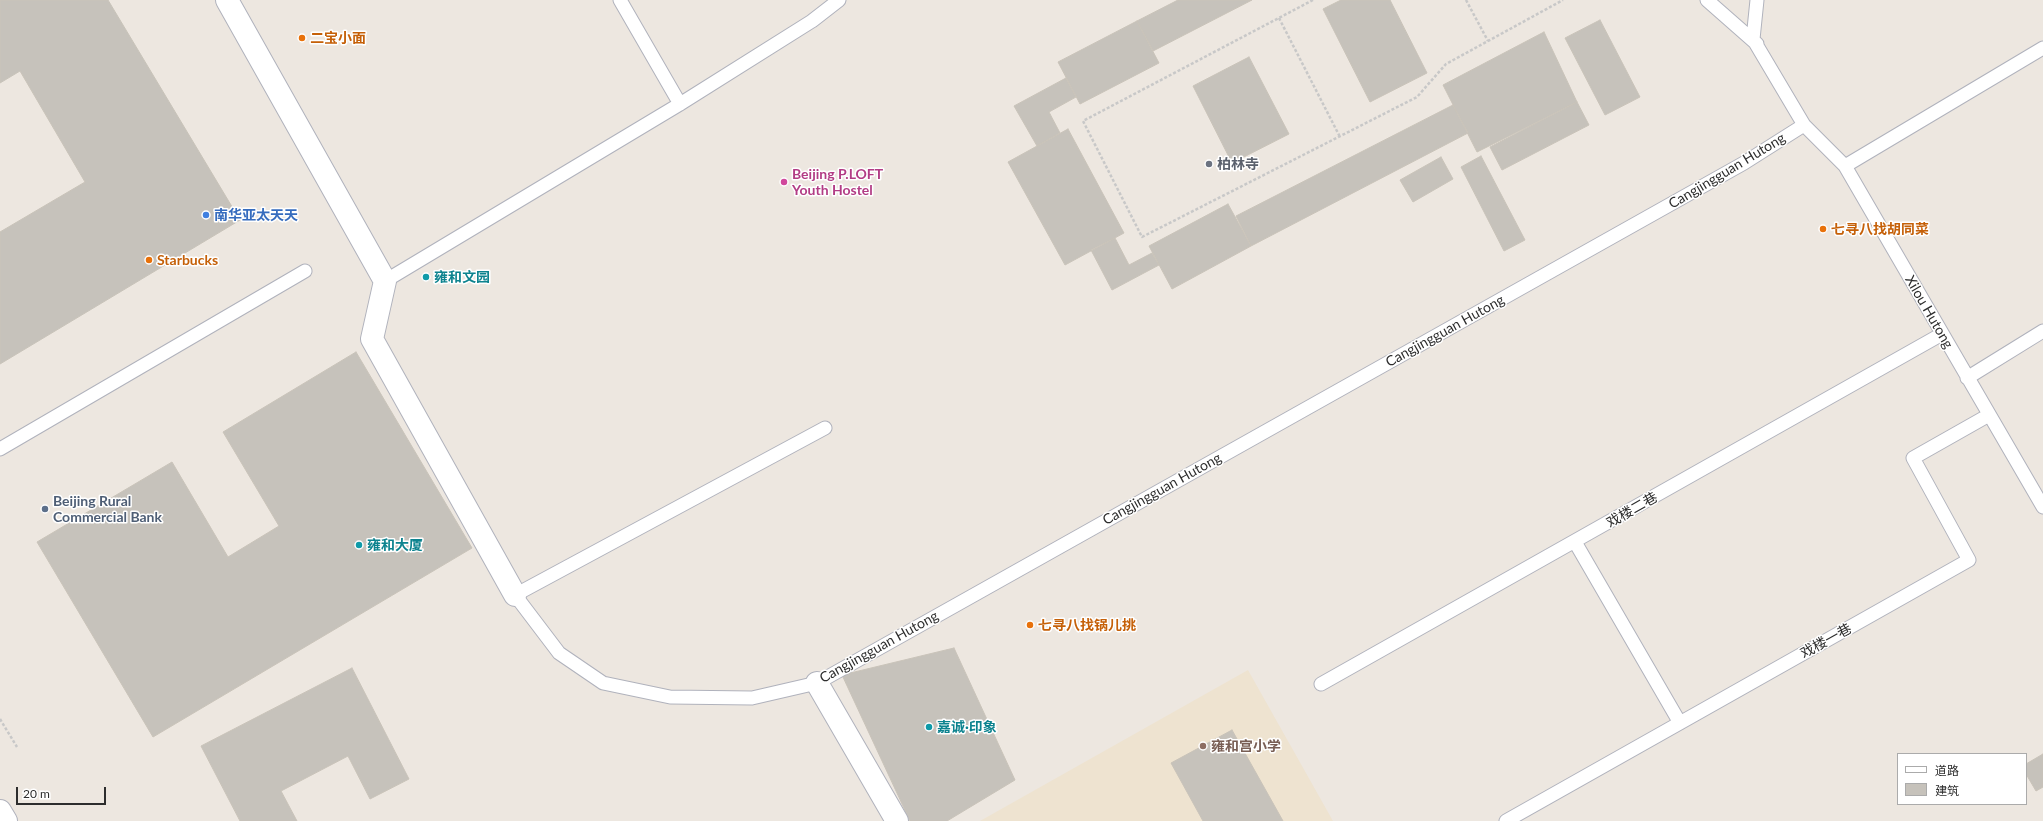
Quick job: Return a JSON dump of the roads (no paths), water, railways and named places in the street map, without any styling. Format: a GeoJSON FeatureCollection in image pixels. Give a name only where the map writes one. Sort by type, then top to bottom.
{"type":"FeatureCollection","features":[{"type":"Feature","properties":{"kind":"street"},"geometry":{"type":"LineString","coordinates":[[227,0],[385,281],[372,340],[515,596]]}},
{"type":"Feature","properties":{"kind":"street"},"geometry":{"type":"LineString","coordinates":[[817,683],[897,821]]}},
{"type":"Feature","properties":{"kind":"street"},"geometry":{"type":"LineString","coordinates":[[0,811],[6,821]]}},
{"type":"Feature","properties":{"kind":"lane"},"geometry":{"type":"LineString","coordinates":[[620,0],[680,104]]}},
{"type":"Feature","properties":{"kind":"lane"},"geometry":{"type":"LineString","coordinates":[[385,281],[680,104],[812,21],[839,0]]}},
{"type":"Feature","properties":{"kind":"lane"},"geometry":{"type":"LineString","coordinates":[[1707,0],[1757,44]]}},
{"type":"Feature","properties":{"kind":"lane"},"geometry":{"type":"LineString","coordinates":[[1757,0],[1753,39],[1757,44]]}},
{"type":"Feature","properties":{"kind":"lane","name":"Xilou Hutong"},"geometry":{"type":"LineString","coordinates":[[1757,44],[1804,125],[1846,166],[1967,378],[2043,507]]}},
{"type":"Feature","properties":{"kind":"lane"},"geometry":{"type":"LineString","coordinates":[[1846,166],[2043,48]]}},
{"type":"Feature","properties":{"kind":"lane","name":"Cangjingguan Hutong"},"geometry":{"type":"LineString","coordinates":[[515,596],[560,653],[603,683],[670,697],[752,698],[817,683],[1744,163],[1804,125]]}},
{"type":"Feature","properties":{"kind":"lane"},"geometry":{"type":"LineString","coordinates":[[0,449],[305,271]]}},
{"type":"Feature","properties":{"kind":"lane"},"geometry":{"type":"LineString","coordinates":[[1967,378],[2043,331]]}},
{"type":"Feature","properties":{"kind":"lane","name":"戏楼二巷"},"geometry":{"type":"LineString","coordinates":[[1321,684],[1942,334]]}},
{"type":"Feature","properties":{"kind":"lane","name":"戏楼一巷"},"geometry":{"type":"LineString","coordinates":[[1506,821],[1969,560],[1913,458],[1989,415]]}},
{"type":"Feature","properties":{"kind":"lane"},"geometry":{"type":"LineString","coordinates":[[515,596],[824,428]]}},
{"type":"Feature","properties":{"kind":"lane"},"geometry":{"type":"LineString","coordinates":[[1575,542],[1680,723]]}},
{"type":"Feature","properties":{"kind":"place","name":"二宝小面"},"geometry":{"type":"Point","coordinates":[302,38]}},
{"type":"Feature","properties":{"kind":"place","name":"柏林寺"},"geometry":{"type":"Point","coordinates":[1209,164]}},
{"type":"Feature","properties":{"kind":"place","name":"Beijing P.LOFT Youth Hostel"},"geometry":{"type":"Point","coordinates":[784,182]}},
{"type":"Feature","properties":{"kind":"place","name":"南华亚太天天"},"geometry":{"type":"Point","coordinates":[206,215]}},
{"type":"Feature","properties":{"kind":"place","name":"七寻八找胡同菜"},"geometry":{"type":"Point","coordinates":[1823,229]}},
{"type":"Feature","properties":{"kind":"place","name":"Starbucks"},"geometry":{"type":"Point","coordinates":[149,260]}},
{"type":"Feature","properties":{"kind":"place","name":"雍和文园"},"geometry":{"type":"Point","coordinates":[426,277]}},
{"type":"Feature","properties":{"kind":"place","name":"Beijing Rural Commercial Bank"},"geometry":{"type":"Point","coordinates":[45,509]}},
{"type":"Feature","properties":{"kind":"place","name":"雍和大厦"},"geometry":{"type":"Point","coordinates":[359,545]}},
{"type":"Feature","properties":{"kind":"place","name":"七寻八找锅儿挑"},"geometry":{"type":"Point","coordinates":[1030,625]}},
{"type":"Feature","properties":{"kind":"place","name":"嘉诚·印象"},"geometry":{"type":"Point","coordinates":[929,727]}},
{"type":"Feature","properties":{"kind":"place","name":"雍和宫小学"},"geometry":{"type":"Point","coordinates":[1203,746]}}]}
